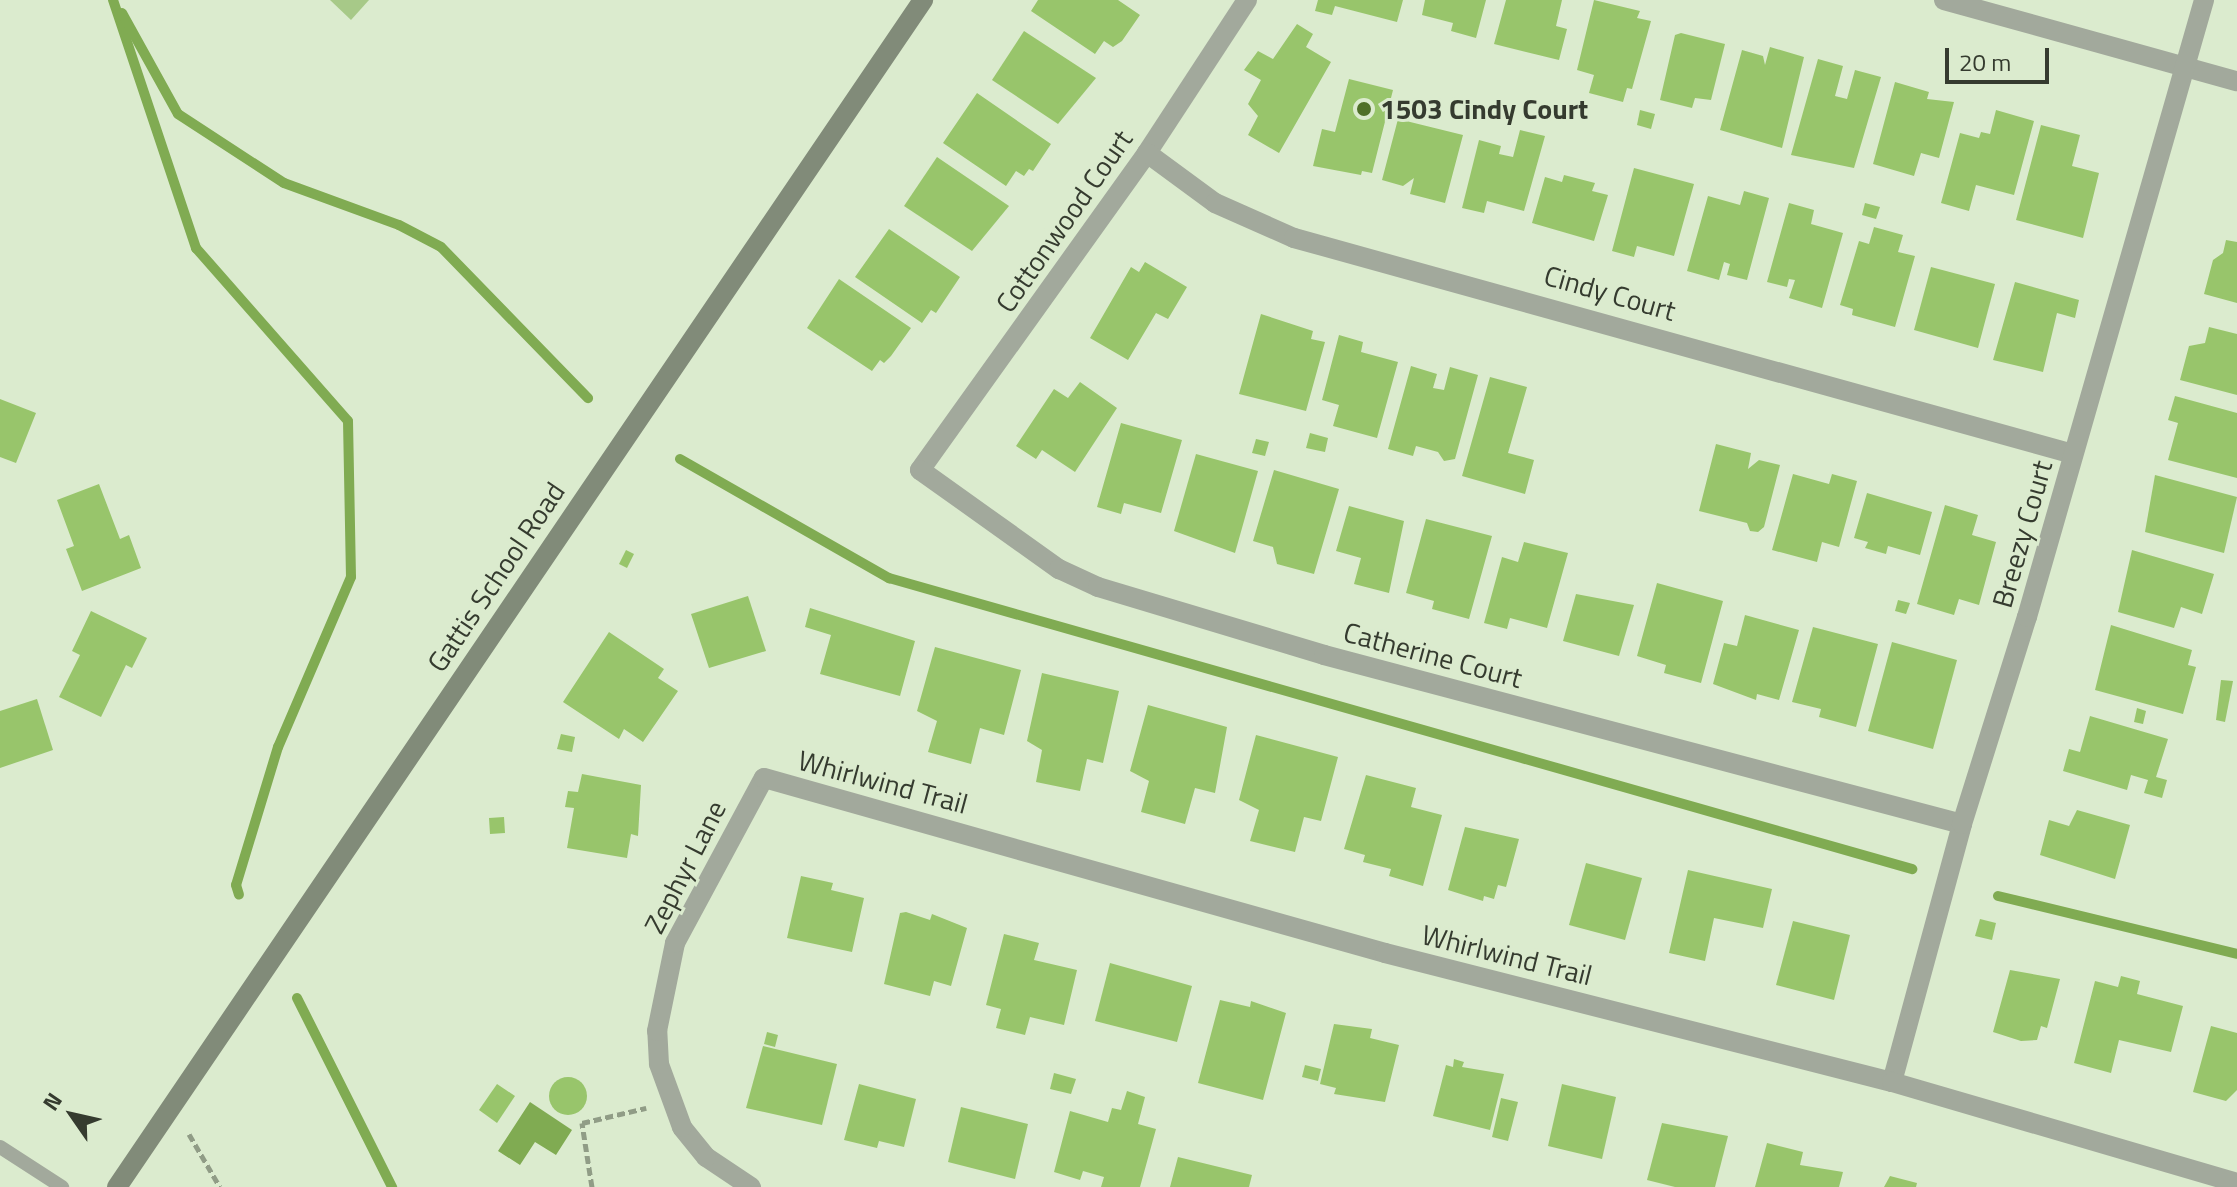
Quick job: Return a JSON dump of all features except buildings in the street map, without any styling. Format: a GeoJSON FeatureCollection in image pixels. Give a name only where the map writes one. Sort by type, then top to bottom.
{"type":"FeatureCollection","features":[{"type":"Feature","properties":{"kind":"main road","name":"Gattis School Road"},"geometry":{"type":"LineString","coordinates":[[117,1187],[923,0]]}},
{"type":"Feature","properties":{"kind":"street","name":"Cottonwood Court"},"geometry":{"type":"LineString","coordinates":[[920,470],[1147,153],[1247,0]]}},
{"type":"Feature","properties":{"kind":"street"},"geometry":{"type":"LineString","coordinates":[[1944,0],[2237,81]]}},
{"type":"Feature","properties":{"kind":"street","name":"Breezy Court"},"geometry":{"type":"LineString","coordinates":[[1892,1082],[1962,824],[2204,0]]}},
{"type":"Feature","properties":{"kind":"street","name":"Cindy Court"},"geometry":{"type":"LineString","coordinates":[[1147,153],[1215,203],[1294,238],[2073,454]]}},
{"type":"Feature","properties":{"kind":"street","name":"Catherine Court"},"geometry":{"type":"LineString","coordinates":[[920,470],[1059,569],[1098,587],[1324,655],[1962,824]]}},
{"type":"Feature","properties":{"kind":"street","name":"Whirlwind Trail"},"geometry":{"type":"LineString","coordinates":[[764,778],[1385,953],[1892,1082],[2237,1183]]}},
{"type":"Feature","properties":{"kind":"street","name":"Zephyr Lane"},"geometry":{"type":"LineString","coordinates":[[751,1187],[706,1157],[671,1103],[659,1064],[657,1031],[668,964],[707,880],[764,778]]}},
{"type":"Feature","properties":{"kind":"lane"},"geometry":{"type":"LineString","coordinates":[[0,1147],[62,1187]]}},
{"type":"Feature","properties":{"kind":"path"},"geometry":{"type":"LineString","coordinates":[[592,1187],[582,1123],[671,1103]]}},
{"type":"Feature","properties":{"kind":"path"},"geometry":{"type":"LineString","coordinates":[[189,1134],[220,1187]]}},
{"type":"Feature","properties":{"kind":"shaded area"},"geometry":{"type":"Polygon","coordinates":[[[330,0],[369,0],[351,20],[330,0]]]}},
{"type":"Feature","properties":{"kind":"shaded area"},"geometry":{"type":"Polygon","coordinates":[[[530,1102],[572,1130],[556,1155],[535,1142],[520,1165],[498,1151],[530,1102]]]}},
{"type":"Feature","properties":{"kind":"waterway"},"geometry":{"type":"LineString","coordinates":[[113,0],[196,248],[348,421],[351,577],[278,747],[236,885],[239,895]]}},
{"type":"Feature","properties":{"kind":"waterway"},"geometry":{"type":"LineString","coordinates":[[122,13],[178,114],[284,183],[399,225],[441,247],[588,398]]}},
{"type":"Feature","properties":{"kind":"waterway"},"geometry":{"type":"LineString","coordinates":[[680,459],[889,578],[1912,869]]}},
{"type":"Feature","properties":{"kind":"waterway"},"geometry":{"type":"LineString","coordinates":[[1998,896],[2237,954]]}},
{"type":"Feature","properties":{"kind":"waterway"},"geometry":{"type":"LineString","coordinates":[[297,998],[392,1187]]}},
{"type":"Feature","properties":{"kind":"place","name":"1503 Cindy Court"},"geometry":{"type":"Point","coordinates":[1364,109]}}]}
